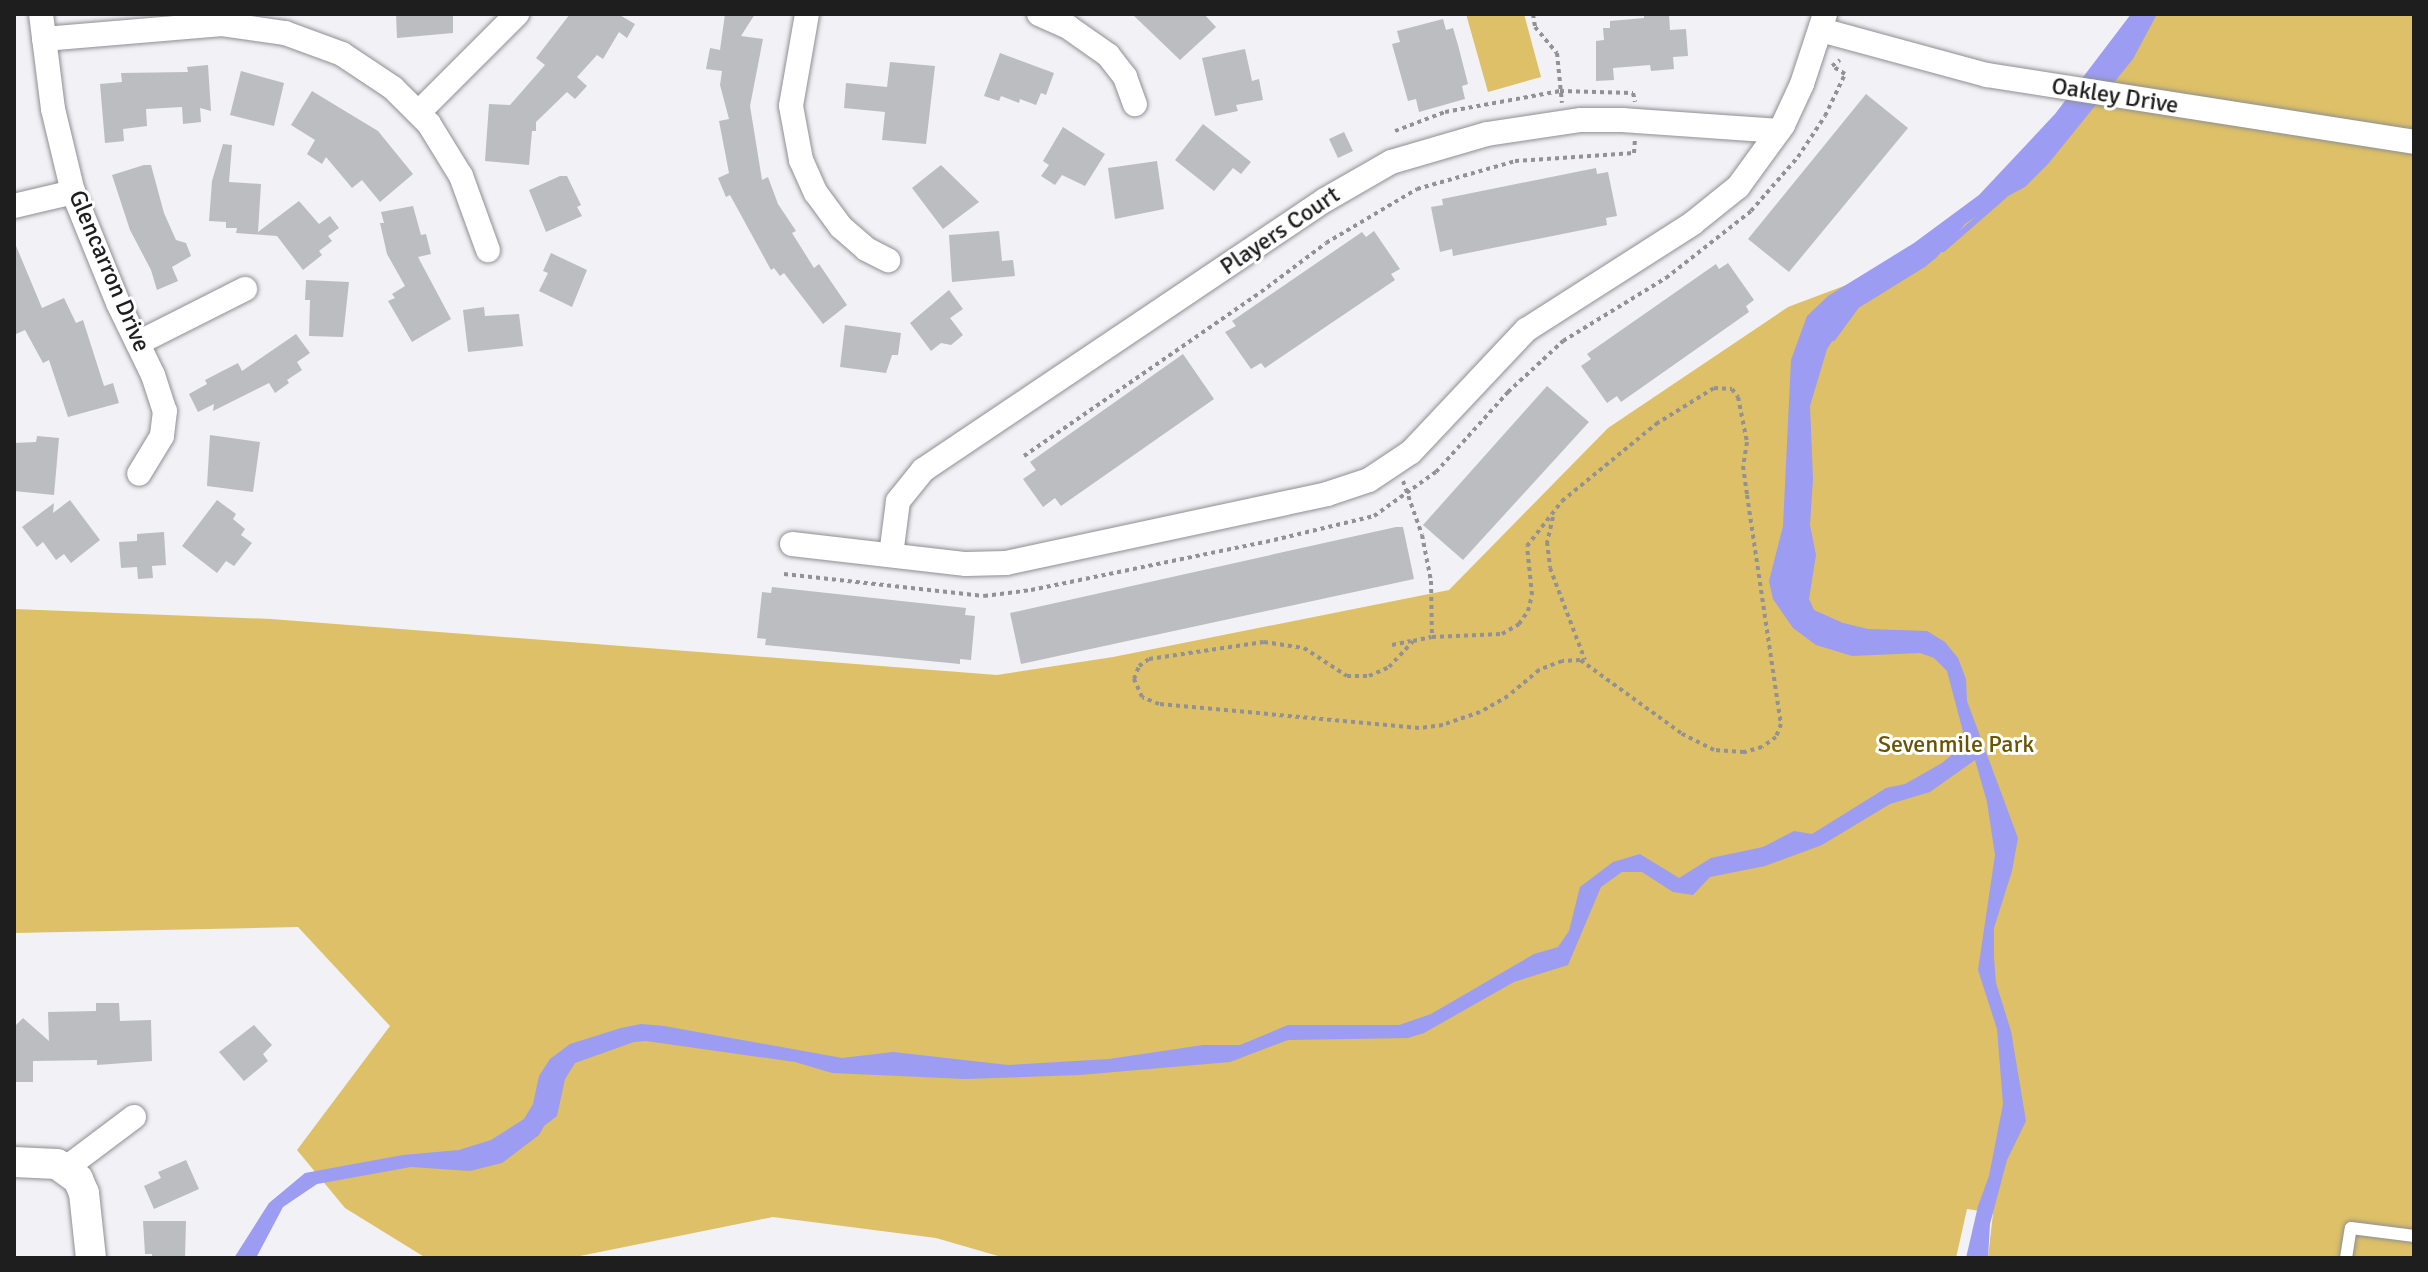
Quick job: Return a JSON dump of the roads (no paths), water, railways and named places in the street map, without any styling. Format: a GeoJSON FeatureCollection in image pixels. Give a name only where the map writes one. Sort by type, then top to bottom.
{"type":"FeatureCollection","features":[{"type":"Feature","properties":{"kind":"street","name":"Glencarron Drive"},"geometry":{"type":"LineString","coordinates":[[41,14],[53,109],[73,192],[106,276],[159,389],[165,421],[159,442],[139,474]]}},
{"type":"Feature","properties":{"kind":"street"},"geometry":{"type":"LineString","coordinates":[[419,112],[517,14]]}},
{"type":"Feature","properties":{"kind":"street"},"geometry":{"type":"LineString","coordinates":[[807,14],[791,106],[801,160],[816,193],[841,227],[866,249],[888,260]]}},
{"type":"Feature","properties":{"kind":"street"},"geometry":{"type":"LineString","coordinates":[[1039,14],[1068,27],[1108,55],[1125,77],[1135,104]]}},
{"type":"Feature","properties":{"kind":"street"},"geometry":{"type":"LineString","coordinates":[[792,544],[983,565],[1025,560],[1327,494],[1369,480],[1397,464],[1526,330],[1719,205],[1758,165],[1779,131],[1795,101],[1827,19]]}},
{"type":"Feature","properties":{"kind":"street","name":"Oakley Drive"},"geometry":{"type":"LineString","coordinates":[[1827,19],[1955,68],[2414,142]]}},
{"type":"Feature","properties":{"kind":"street"},"geometry":{"type":"LineString","coordinates":[[44,39],[192,24],[258,21],[342,54],[393,88],[419,112],[461,176],[477,210],[488,250]]}},
{"type":"Feature","properties":{"kind":"street","name":"Players Court"},"geometry":{"type":"LineString","coordinates":[[891,555],[898,501],[904,489],[923,470],[1325,200],[1391,162],[1487,134],[1564,122],[1623,120],[1779,131]]}},
{"type":"Feature","properties":{"kind":"street"},"geometry":{"type":"LineString","coordinates":[[14,206],[73,192]]}},
{"type":"Feature","properties":{"kind":"street"},"geometry":{"type":"LineString","coordinates":[[138,343],[245,289]]}},
{"type":"Feature","properties":{"kind":"street"},"geometry":{"type":"LineString","coordinates":[[68,1168],[134,1117]]}},
{"type":"Feature","properties":{"kind":"street"},"geometry":{"type":"LineString","coordinates":[[14,1162],[42,1162],[68,1168],[84,1193],[91,1258]]}},
{"type":"Feature","properties":{"kind":"lane"},"geometry":{"type":"LineString","coordinates":[[2346,1258],[2351,1228],[2414,1236]]}},
{"type":"Feature","properties":{"kind":"water"},"geometry":{"type":"Polygon","coordinates":[[[2131,14],[2157,14],[2133,59],[2048,164],[2025,187],[1965,224],[1925,267],[1905,272],[1881,294],[1852,310],[1827,349],[1810,406],[1813,479],[1810,525],[1816,555],[1809,599],[1814,610],[1843,623],[1868,629],[1927,631],[1945,642],[1958,658],[1966,679],[1967,701],[2018,838],[2012,871],[1994,928],[1994,958],[1996,983],[2011,1031],[2026,1121],[2007,1160],[1990,1224],[1988,1258],[1966,1258],[1978,1206],[1989,1176],[2003,1104],[1997,1029],[1978,970],[1995,855],[1987,802],[1975,760],[1930,792],[1890,804],[1822,845],[1765,866],[1710,877],[1693,895],[1673,892],[1642,872],[1622,872],[1601,887],[1568,965],[1514,982],[1424,1033],[1408,1038],[1288,1040],[1230,1062],[1080,1075],[965,1079],[832,1073],[795,1062],[646,1041],[634,1042],[575,1063],[565,1079],[557,1116],[544,1126],[539,1135],[502,1163],[470,1171],[411,1167],[317,1184],[283,1207],[256,1258],[234,1258],[269,1203],[305,1173],[403,1155],[459,1150],[491,1140],[524,1119],[533,1104],[539,1076],[550,1059],[570,1044],[621,1028],[641,1024],[664,1026],[842,1058],[893,1052],[1008,1065],[1109,1059],[1203,1045],[1240,1045],[1288,1025],[1399,1025],[1431,1014],[1534,954],[1558,947],[1569,931],[1580,887],[1613,862],[1640,854],[1679,878],[1711,858],[1763,847],[1794,831],[1812,834],[1886,788],[1905,784],[1942,763],[1966,743],[1947,671],[1934,658],[1920,653],[1852,656],[1816,645],[1793,628],[1773,599],[1769,581],[1783,526],[1791,360],[1807,316],[1828,296],[1914,243],[1979,195],[2055,114],[2131,14]]]}},
{"type":"Feature","properties":{"kind":"waterway"},"geometry":{"type":"LineString","coordinates":[[1943,249],[2004,196]]}},
{"type":"Feature","properties":{"kind":"waterway"},"geometry":{"type":"LineString","coordinates":[[1833,338],[1856,306],[1922,265]]}},
{"type":"Feature","properties":{"kind":"park label","name":"Sevenmile Park"},"geometry":{"type":"Point","coordinates":[1956,745]}}]}
